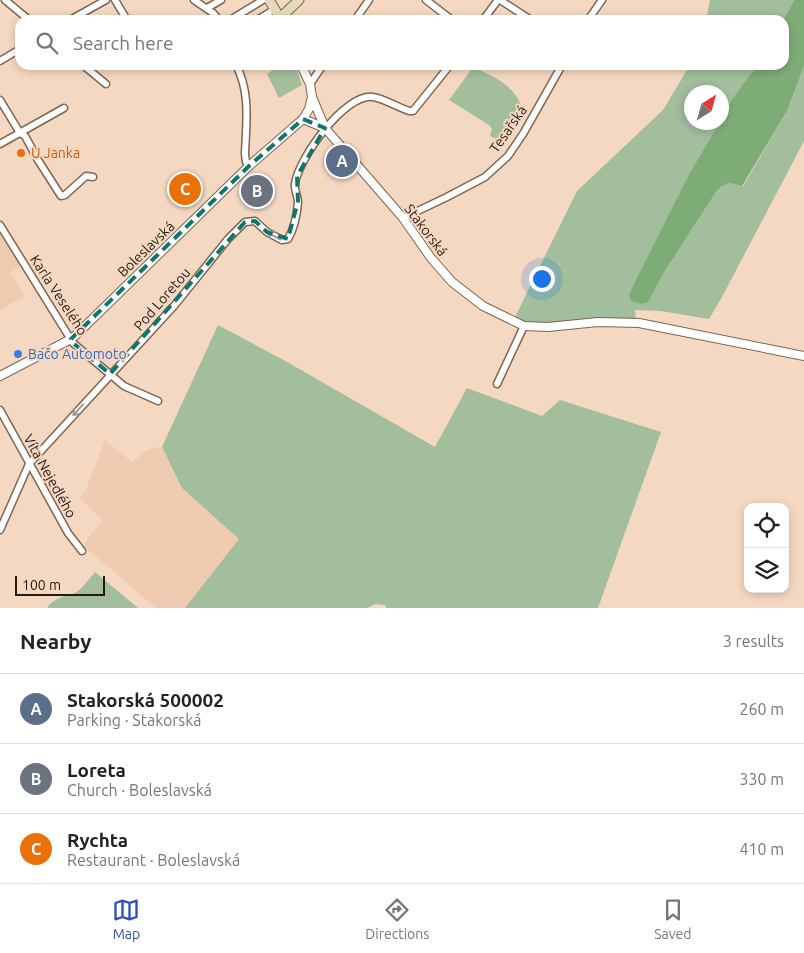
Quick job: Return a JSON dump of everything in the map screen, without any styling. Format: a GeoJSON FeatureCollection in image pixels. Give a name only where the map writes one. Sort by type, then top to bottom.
{"type":"FeatureCollection","features":[{"type":"Feature","properties":{"kind":"main road"},"geometry":{"type":"LineString","coordinates":[[270,0],[278,15]]}},
{"type":"Feature","properties":{"kind":"main road"},"geometry":{"type":"LineString","coordinates":[[284,15],[299,0]]}},
{"type":"Feature","properties":{"kind":"street"},"geometry":{"type":"LineString","coordinates":[[5,0],[22,15]]}},
{"type":"Feature","properties":{"kind":"street"},"geometry":{"type":"LineString","coordinates":[[79,15],[106,0]]}},
{"type":"Feature","properties":{"kind":"street"},"geometry":{"type":"LineString","coordinates":[[115,0],[124,15]]}},
{"type":"Feature","properties":{"kind":"street"},"geometry":{"type":"LineString","coordinates":[[194,0],[214,15]]}},
{"type":"Feature","properties":{"kind":"street"},"geometry":{"type":"LineString","coordinates":[[207,8],[221,0]]}},
{"type":"Feature","properties":{"kind":"street"},"geometry":{"type":"LineString","coordinates":[[238,15],[263,0]]}},
{"type":"Feature","properties":{"kind":"street"},"geometry":{"type":"LineString","coordinates":[[358,15],[369,0]]}},
{"type":"Feature","properties":{"kind":"street"},"geometry":{"type":"LineString","coordinates":[[426,0],[446,15]]}},
{"type":"Feature","properties":{"kind":"street"},"geometry":{"type":"LineString","coordinates":[[488,15],[499,0],[523,15]]}},
{"type":"Feature","properties":{"kind":"street"},"geometry":{"type":"LineString","coordinates":[[592,15],[602,0]]}},
{"type":"Feature","properties":{"kind":"street"},"geometry":{"type":"LineString","coordinates":[[265,15],[275,9]]}},
{"type":"Feature","properties":{"kind":"street"},"geometry":{"type":"LineString","coordinates":[[0,61],[15,52]]}},
{"type":"Feature","properties":{"kind":"street"},"geometry":{"type":"LineString","coordinates":[[89,70],[106,84]]}},
{"type":"Feature","properties":{"kind":"street"},"geometry":{"type":"LineString","coordinates":[[238,70],[246,95],[245,154],[246,162],[249,166]]}},
{"type":"Feature","properties":{"kind":"street"},"geometry":{"type":"LineString","coordinates":[[303,70],[325,128]]}},
{"type":"Feature","properties":{"kind":"street"},"geometry":{"type":"LineString","coordinates":[[310,84],[320,70]]}},
{"type":"Feature","properties":{"kind":"street","name":"Pod Loretou"},"geometry":{"type":"LineString","coordinates":[[1,526],[30,464],[174,306],[228,239],[245,222],[255,221],[267,232],[282,240],[288,239],[293,231],[298,201],[295,182],[299,171],[325,128],[343,109],[355,100],[374,97],[409,112],[413,111],[446,70]]}},
{"type":"Feature","properties":{"kind":"street","name":"Tesařská"},"geometry":{"type":"LineString","coordinates":[[403,218],[485,177],[508,156],[523,134],[559,70]]}},
{"type":"Feature","properties":{"kind":"street","name":"Boleslavská"},"geometry":{"type":"LineString","coordinates":[[0,376],[71,339],[249,166],[303,119],[309,109],[312,97]]}},
{"type":"Feature","properties":{"kind":"street"},"geometry":{"type":"LineString","coordinates":[[0,100],[20,132],[25,136],[61,196],[65,195],[86,176],[93,177]]}},
{"type":"Feature","properties":{"kind":"street"},"geometry":{"type":"LineString","coordinates":[[0,144],[64,108]]}},
{"type":"Feature","properties":{"kind":"street"},"geometry":{"type":"LineString","coordinates":[[303,119],[325,128]]}},
{"type":"Feature","properties":{"kind":"street","name":"Stakorská"},"geometry":{"type":"LineString","coordinates":[[325,128],[403,218],[418,243],[452,282],[483,306],[524,326],[548,327],[598,322],[639,323],[804,356]]}},
{"type":"Feature","properties":{"kind":"street","name":"Karla Veselého"},"geometry":{"type":"LineString","coordinates":[[0,225],[73,343],[124,386],[158,402]]}},
{"type":"Feature","properties":{"kind":"street"},"geometry":{"type":"LineString","coordinates":[[497,384],[524,326]]}},
{"type":"Feature","properties":{"kind":"street","name":"Víta Nejedlého"},"geometry":{"type":"LineString","coordinates":[[0,410],[68,533],[82,551]]}},
{"type":"Feature","properties":{"kind":"highlighted area"},"geometry":{"type":"Polygon","coordinates":[[[303,119],[325,128],[297,176],[298,201],[288,239],[267,232],[255,221],[245,222],[110,374],[73,343],[71,339],[249,166],[303,119]]]}},
{"type":"Feature","properties":{"kind":"shaded area"},"geometry":{"type":"Polygon","coordinates":[[[0,232],[21,265],[11,273],[25,296],[0,310],[0,232]]]}},
{"type":"Feature","properties":{"kind":"shaded area"},"geometry":{"type":"Polygon","coordinates":[[[105,440],[132,462],[149,449],[162,447],[182,488],[240,539],[185,608],[156,608],[85,547],[85,543],[102,520],[79,498],[85,492],[105,440]]]}},
{"type":"Feature","properties":{"kind":"green space"},"geometry":{"type":"Polygon","coordinates":[[[710,0],[794,0],[786,15],[707,15],[710,0]]]}},
{"type":"Feature","properties":{"kind":"green space"},"geometry":{"type":"Polygon","coordinates":[[[794,0],[804,0],[804,66],[787,111],[742,186],[728,184],[722,186],[716,192],[663,274],[648,303],[642,304],[631,301],[629,295],[631,290],[689,174],[715,130],[729,130],[729,105],[753,70],[789,70],[789,15],[786,15],[794,0]]]}},
{"type":"Feature","properties":{"kind":"green space"},"geometry":{"type":"Polygon","coordinates":[[[804,66],[804,141],[709,319],[661,311],[635,310],[636,320],[525,325],[514,319],[577,191],[663,110],[687,70],[754,70],[729,107],[729,85],[684,85],[684,130],[715,130],[689,174],[629,295],[642,304],[648,303],[663,274],[716,192],[722,186],[728,184],[743,186],[787,111],[804,66]]]}},
{"type":"Feature","properties":{"kind":"green space"},"geometry":{"type":"Polygon","coordinates":[[[273,70],[297,70],[302,85],[279,98],[267,74],[273,70]]]}},
{"type":"Feature","properties":{"kind":"green space"},"geometry":{"type":"Polygon","coordinates":[[[471,70],[479,70],[506,85],[512,90],[520,103],[517,111],[500,136],[503,138],[501,141],[490,136],[492,129],[489,125],[449,100],[471,70]]]}},
{"type":"Feature","properties":{"kind":"green space"},"geometry":{"type":"Polygon","coordinates":[[[218,325],[289,363],[435,447],[467,388],[542,416],[560,400],[661,432],[598,608],[386,608],[385,605],[375,604],[368,608],[185,608],[239,539],[182,488],[162,447],[218,325]]]}},
{"type":"Feature","properties":{"kind":"green space"},"geometry":{"type":"Polygon","coordinates":[[[95,572],[138,608],[47,608],[55,600],[78,591],[95,572]]]}},
{"type":"Feature","properties":{"kind":"place","name":"U Janka"},"geometry":{"type":"Point","coordinates":[21,153]}},
{"type":"Feature","properties":{"kind":"place","name":"Stakorská 500002"},"geometry":{"type":"Point","coordinates":[342,161]}},
{"type":"Feature","properties":{"kind":"place","name":"Rychta"},"geometry":{"type":"Point","coordinates":[185,189]}},
{"type":"Feature","properties":{"kind":"place","name":"Loreta"},"geometry":{"type":"Point","coordinates":[257,191]}},
{"type":"Feature","properties":{"kind":"place","name":"Bačo Automoto"},"geometry":{"type":"Point","coordinates":[18,354]}}]}
